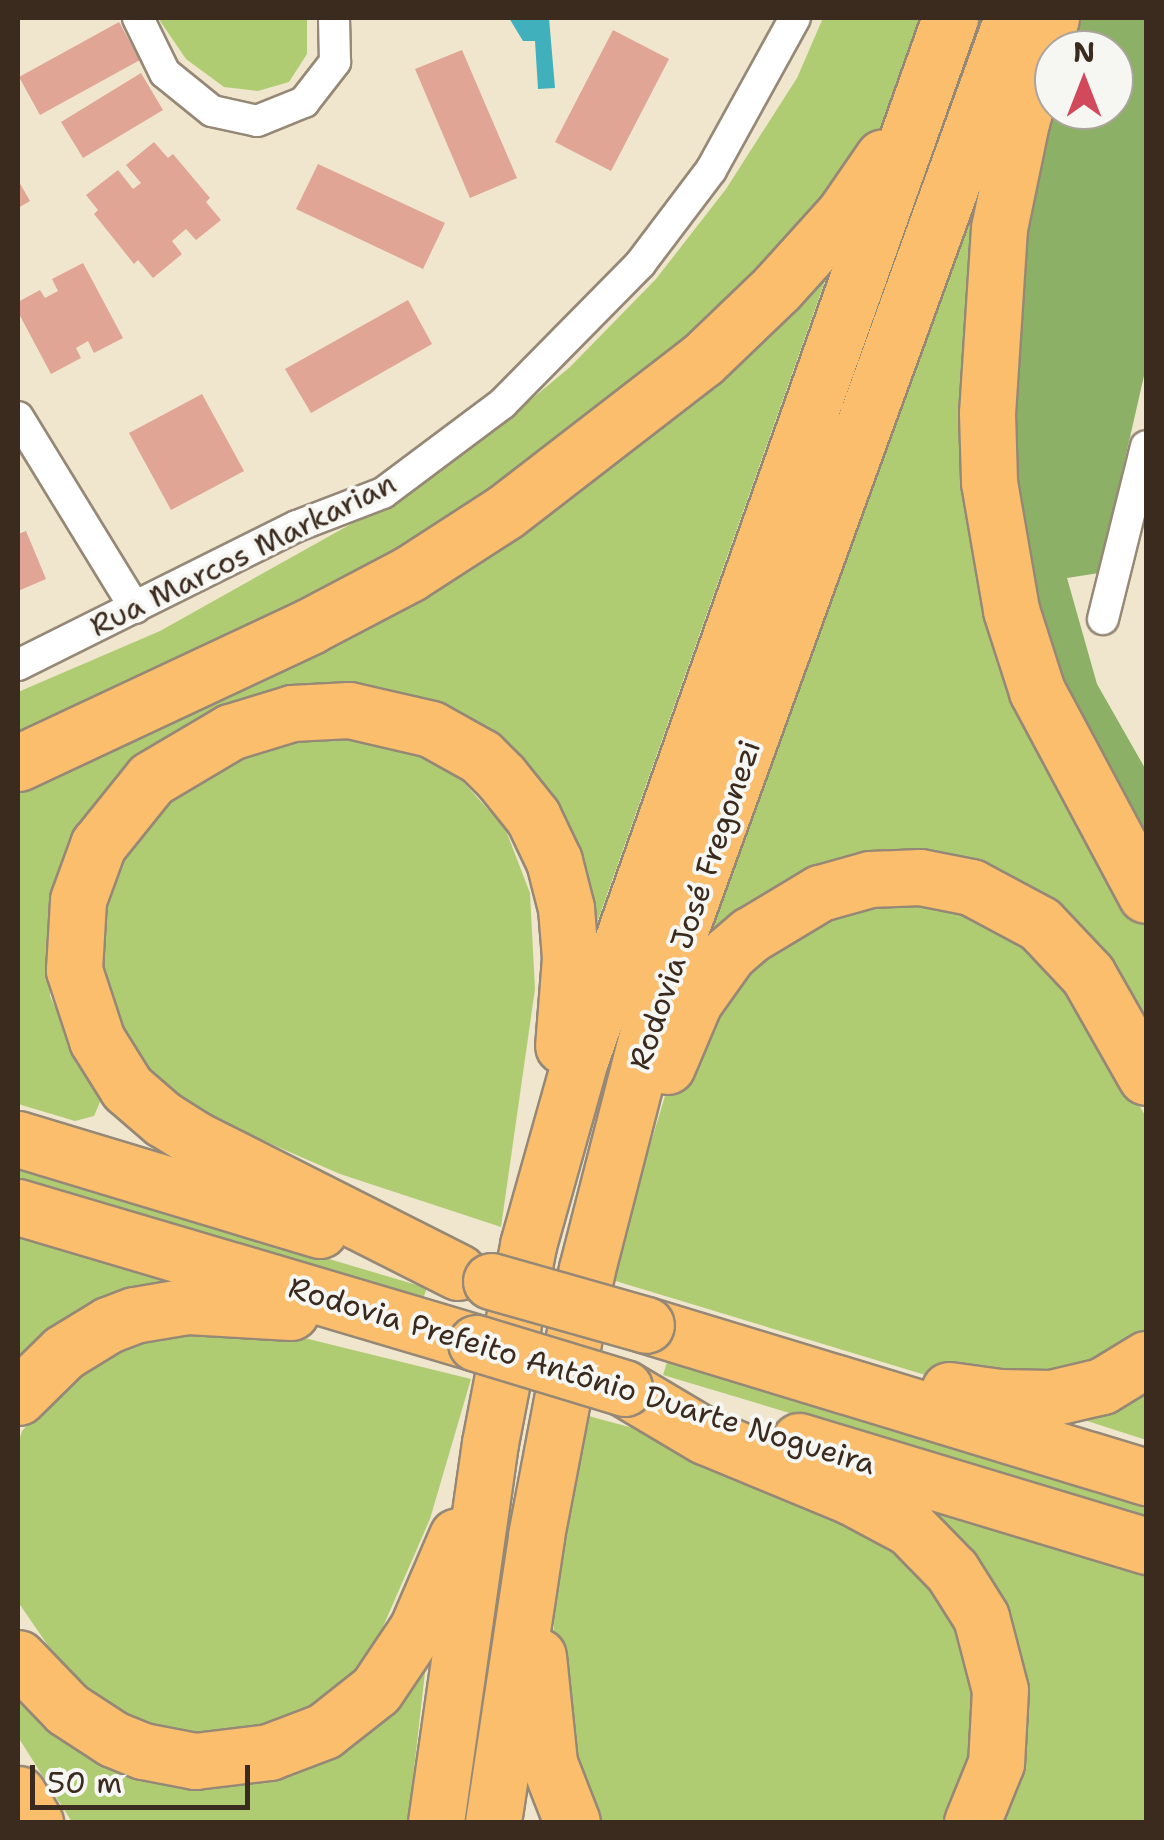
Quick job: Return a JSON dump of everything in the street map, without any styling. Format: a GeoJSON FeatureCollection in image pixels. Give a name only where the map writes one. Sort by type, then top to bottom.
{"type":"FeatureCollection","features":[{"type":"Feature","properties":{"kind":"highway","name":"Rodovia José Fregonezi"},"geometry":{"type":"LineString","coordinates":[[436,1822],[490,1443],[493,1266],[580,1060],[950,18]]}},
{"type":"Feature","properties":{"kind":"highway","name":"Rodovia José Fregonezi"},"geometry":{"type":"LineString","coordinates":[[493,1822],[536,1536],[586,1269],[659,988],[1012,18]]}},
{"type":"Feature","properties":{"kind":"highway"},"geometry":{"type":"LineString","coordinates":[[1052,18],[1022,122],[1000,228],[990,358],[988,482],[1012,610],[1036,690],[1146,895]]}},
{"type":"Feature","properties":{"kind":"highway"},"geometry":{"type":"LineString","coordinates":[[18,763],[327,618],[410,574],[505,512],[702,360],[776,288],[843,214],[922,101]]}},
{"type":"Feature","properties":{"kind":"highway"},"geometry":{"type":"LineString","coordinates":[[493,1266],[566,1023],[570,958],[561,884],[532,818],[481,757],[454,740],[406,720],[348,710],[317,710],[230,732],[151,780],[98,845],[73,926],[74,970],[87,1018],[127,1088],[164,1120],[493,1266],[646,1325],[1146,1477]]}},
{"type":"Feature","properties":{"kind":"highway"},"geometry":{"type":"LineString","coordinates":[[586,1269],[694,1002],[729,953],[776,916],[820,893],[870,879],[920,876],[971,887],[1018,910],[1059,942],[1088,975],[1146,1078]]}},
{"type":"Feature","properties":{"kind":"highway"},"geometry":{"type":"LineString","coordinates":[[18,1139],[493,1266]]}},
{"type":"Feature","properties":{"kind":"highway","name":"Rodovia Prefeito Antônio Duarte Nogueira"},"geometry":{"type":"LineString","coordinates":[[18,1207],[1146,1546]]}},
{"type":"Feature","properties":{"kind":"highway"},"geometry":{"type":"LineString","coordinates":[[18,1397],[85,1338],[108,1325],[158,1310],[211,1306],[274,1310],[452,1335]]}},
{"type":"Feature","properties":{"kind":"highway"},"geometry":{"type":"LineString","coordinates":[[718,1348],[966,1393],[1026,1399],[1102,1386],[1146,1360]]}},
{"type":"Feature","properties":{"kind":"highway"},"geometry":{"type":"LineString","coordinates":[[624,1388],[705,1436],[850,1496],[910,1528],[952,1571],[981,1617],[1000,1690],[996,1763],[972,1822]]}},
{"type":"Feature","properties":{"kind":"highway"},"geometry":{"type":"LineString","coordinates":[[18,1658],[46,1693],[80,1718],[113,1739],[169,1759],[231,1759],[300,1743],[360,1706],[404,1652],[455,1542],[490,1443]]}},
{"type":"Feature","properties":{"kind":"highway"},"geometry":{"type":"LineString","coordinates":[[536,1536],[540,1692],[549,1763],[572,1822]]}},
{"type":"Feature","properties":{"kind":"highway"},"geometry":{"type":"LineString","coordinates":[[18,1794],[35,1822]]}},
{"type":"Feature","properties":{"kind":"street"},"geometry":{"type":"LineString","coordinates":[[138,18],[166,73],[212,110],[257,121],[304,102],[335,62],[334,18]]}},
{"type":"Feature","properties":{"kind":"street","name":"Rua Marcos Markarian"},"geometry":{"type":"LineString","coordinates":[[18,665],[297,526],[383,493],[502,404],[640,264],[721,154],[795,18]]}},
{"type":"Feature","properties":{"kind":"street"},"geometry":{"type":"LineString","coordinates":[[18,417],[135,608]]}},
{"type":"Feature","properties":{"kind":"street"},"geometry":{"type":"LineString","coordinates":[[1104,619],[1146,446]]}},
{"type":"Feature","properties":{"kind":"green space"},"geometry":{"type":"Polygon","coordinates":[[[158,18],[307,18],[307,54],[289,82],[258,91],[224,87],[186,59],[158,18]]]}},
{"type":"Feature","properties":{"kind":"green space"},"geometry":{"type":"Polygon","coordinates":[[[823,18],[933,18],[899,116],[793,246],[494,508],[18,755],[18,692],[160,631],[385,505],[485,438],[570,367],[656,279],[726,189],[797,78],[823,18]]]}},
{"type":"Feature","properties":{"kind":"green space"},"geometry":{"type":"Polygon","coordinates":[[[1065,18],[1146,18],[1146,367],[1099,573],[1067,578],[1097,684],[1146,770],[1146,870],[1019,609],[1003,364],[1042,130],[1134,130],[1134,30],[1062,30],[1065,18]]]}},
{"type":"Feature","properties":{"kind":"green space"},"geometry":{"type":"Polygon","coordinates":[[[1020,79],[977,304],[1146,916],[1146,1055],[945,869],[691,978],[1020,79]]]}},
{"type":"Feature","properties":{"kind":"green space"},"geometry":{"type":"Polygon","coordinates":[[[830,267],[587,951],[580,872],[550,794],[477,728],[270,703],[51,910],[50,996],[83,1066],[103,1095],[94,1116],[75,1121],[18,1104],[18,782],[554,507],[669,422],[830,267]]]}},
{"type":"Feature","properties":{"kind":"green space"},"geometry":{"type":"Polygon","coordinates":[[[315,731],[368,736],[446,763],[505,828],[530,893],[535,989],[501,1227],[340,1174],[232,1127],[162,1086],[124,1040],[99,976],[104,911],[127,843],[173,797],[243,755],[315,731]]]}},
{"type":"Feature","properties":{"kind":"green space"},"geometry":{"type":"Polygon","coordinates":[[[941,902],[1022,942],[1088,1015],[1146,1117],[1146,1341],[1113,1367],[955,1384],[609,1279],[669,1083],[729,976],[852,903],[941,902]]]}},
{"type":"Feature","properties":{"kind":"green space"},"geometry":{"type":"Polygon","coordinates":[[[18,1167],[427,1288],[421,1304],[18,1187],[18,1167]]]}},
{"type":"Feature","properties":{"kind":"green space"},"geometry":{"type":"Polygon","coordinates":[[[18,1230],[191,1280],[18,1377],[18,1230]]]}},
{"type":"Feature","properties":{"kind":"green space"},"geometry":{"type":"Polygon","coordinates":[[[167,1329],[276,1331],[471,1379],[430,1519],[365,1668],[302,1720],[220,1737],[150,1727],[73,1682],[18,1602],[18,1444],[22,1431],[88,1359],[167,1329]]]}},
{"type":"Feature","properties":{"kind":"green space"},"geometry":{"type":"Polygon","coordinates":[[[668,1359],[1146,1501],[1146,1520],[663,1375],[668,1359]]]}},
{"type":"Feature","properties":{"kind":"green space"},"geometry":{"type":"Polygon","coordinates":[[[1146,1385],[1146,1440],[1075,1417],[1146,1385]]]}},
{"type":"Feature","properties":{"kind":"green space"},"geometry":{"type":"Polygon","coordinates":[[[574,1412],[677,1440],[932,1565],[982,1682],[959,1822],[582,1822],[552,1674],[555,1586],[574,1412]]]}},
{"type":"Feature","properties":{"kind":"green space"},"geometry":{"type":"Polygon","coordinates":[[[937,1504],[1146,1568],[1146,1822],[993,1822],[1019,1746],[924,1511],[937,1504]]]}},
{"type":"Feature","properties":{"kind":"green space"},"geometry":{"type":"Polygon","coordinates":[[[427,1655],[408,1822],[72,1822],[18,1737],[18,1684],[169,1777],[427,1655]]]}},
{"type":"Feature","properties":{"kind":"water"},"geometry":{"type":"Polygon","coordinates":[[[509,18],[549,18],[555,88],[538,89],[535,41],[523,41],[509,18]]]}},
{"type":"Feature","properties":{"kind":"building"},"geometry":{"type":"Polygon","coordinates":[[[119,22],[140,60],[40,115],[19,77],[119,22]]]}},
{"type":"Feature","properties":{"kind":"building"},"geometry":{"type":"Polygon","coordinates":[[[613,30],[669,59],[611,171],[555,142],[613,30]]]}},
{"type":"Feature","properties":{"kind":"building"},"geometry":{"type":"Polygon","coordinates":[[[462,50],[517,178],[470,198],[415,69],[462,50]]]}},
{"type":"Feature","properties":{"kind":"building"},"geometry":{"type":"Polygon","coordinates":[[[141,73],[163,110],[83,158],[61,122],[141,73]]]}},
{"type":"Feature","properties":{"kind":"building"},"geometry":{"type":"Polygon","coordinates":[[[154,142],[168,158],[173,154],[210,198],[206,202],[221,220],[196,240],[186,229],[172,241],[182,254],[153,278],[138,260],[134,264],[94,214],[98,210],[86,195],[118,170],[133,189],[141,183],[126,165],[154,142]]]}},
{"type":"Feature","properties":{"kind":"building"},"geometry":{"type":"Polygon","coordinates":[[[318,164],[445,223],[423,269],[296,209],[318,164]]]}},
{"type":"Feature","properties":{"kind":"building"},"geometry":{"type":"Polygon","coordinates":[[[18,180],[30,201],[18,208],[18,180]]]}},
{"type":"Feature","properties":{"kind":"building"},"geometry":{"type":"Polygon","coordinates":[[[83,263],[123,338],[94,353],[88,341],[76,348],[81,358],[51,374],[18,312],[18,302],[40,290],[45,298],[58,291],[52,279],[83,263]]]}},
{"type":"Feature","properties":{"kind":"building"},"geometry":{"type":"Polygon","coordinates":[[[408,300],[432,344],[311,413],[285,369],[408,300]]]}},
{"type":"Feature","properties":{"kind":"building"},"geometry":{"type":"Polygon","coordinates":[[[202,394],[244,471],[171,510],[129,433],[202,394]]]}},
{"type":"Feature","properties":{"kind":"building"},"geometry":{"type":"Polygon","coordinates":[[[26,531],[46,579],[18,591],[18,534],[26,531]]]}}]}
